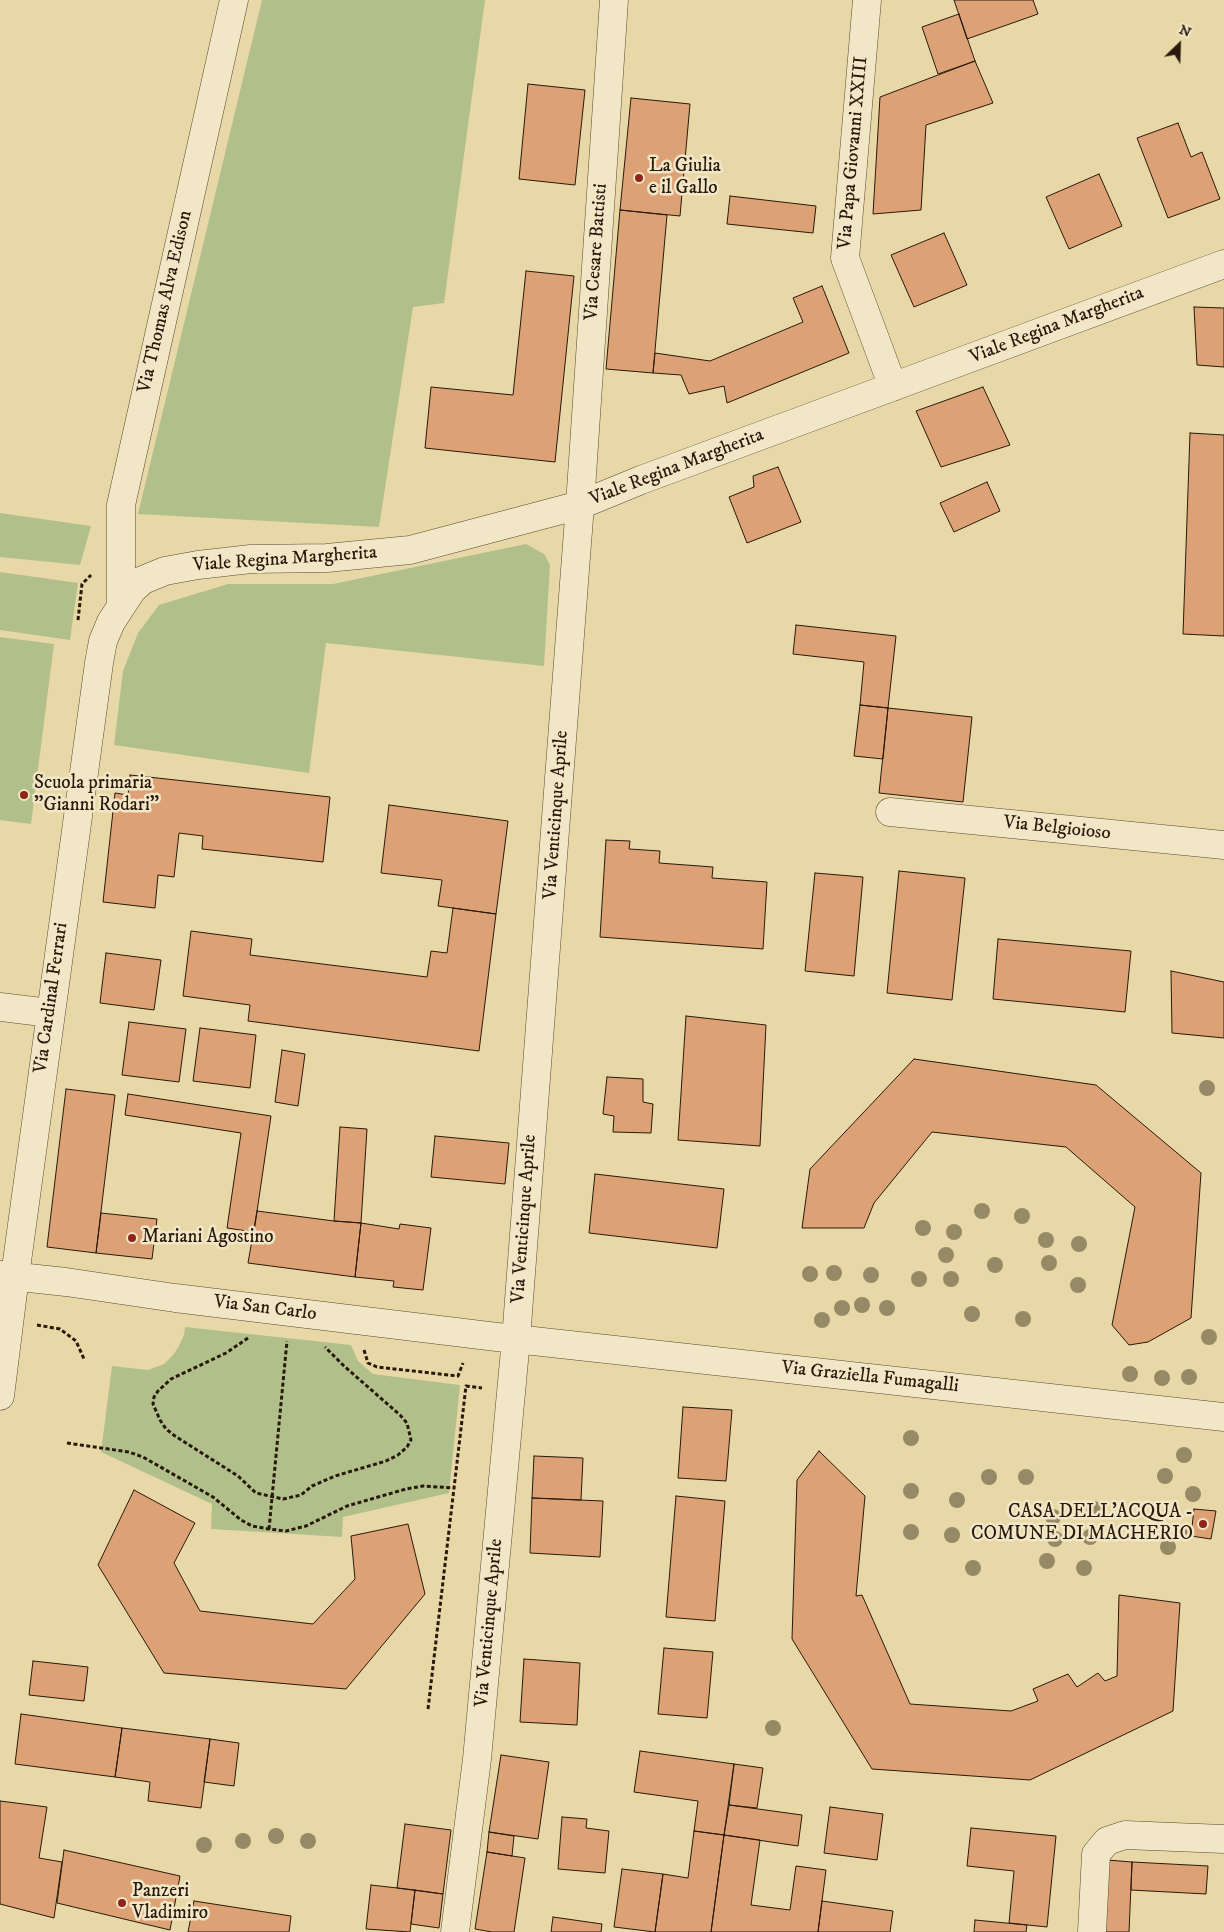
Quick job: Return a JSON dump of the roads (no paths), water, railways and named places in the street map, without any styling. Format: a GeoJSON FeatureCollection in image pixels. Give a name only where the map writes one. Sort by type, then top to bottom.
{"type":"FeatureCollection","features":[{"type":"Feature","properties":{"kind":"street","name":"Via Thomas Alva Edison"},"geometry":{"type":"LineString","coordinates":[[121,606],[121,505],[234,0]]}},
{"type":"Feature","properties":{"kind":"street","name":"Via Cesare Battisti"},"geometry":{"type":"LineString","coordinates":[[580,505],[614,0]]}},
{"type":"Feature","properties":{"kind":"street","name":"Via Papa Giovanni XXIII"},"geometry":{"type":"LineString","coordinates":[[867,0],[845,258],[893,387]]}},
{"type":"Feature","properties":{"kind":"street","name":"Viale Regina Margherita"},"geometry":{"type":"LineString","coordinates":[[121,606],[132,590],[143,580],[165,571],[251,559],[327,558],[410,550],[580,505],[641,480],[1224,264]]}},
{"type":"Feature","properties":{"kind":"street","name":"Via Venticinque Aprile"},"geometry":{"type":"LineString","coordinates":[[455,1932],[477,1759],[516,1339],[580,505]]}},
{"type":"Feature","properties":{"kind":"street","name":"Via Cardinal Ferrari"},"geometry":{"type":"LineString","coordinates":[[0,1396],[7,1276],[50,1013],[98,663],[103,641],[111,622],[121,606]]}},
{"type":"Feature","properties":{"kind":"street","name":"Via Belgioioso"},"geometry":{"type":"LineString","coordinates":[[890,812],[1224,845]]}},
{"type":"Feature","properties":{"kind":"street"},"geometry":{"type":"LineString","coordinates":[[0,1007],[50,1013]]}},
{"type":"Feature","properties":{"kind":"street","name":"Via San Carlo"},"geometry":{"type":"LineString","coordinates":[[7,1276],[516,1339]]}},
{"type":"Feature","properties":{"kind":"street","name":"Via Graziella Fumagalli"},"geometry":{"type":"LineString","coordinates":[[516,1339],[1224,1417]]}},
{"type":"Feature","properties":{"kind":"street"},"geometry":{"type":"LineString","coordinates":[[1092,1932],[1096,1854],[1107,1841],[1125,1835],[1224,1839]]}},
{"type":"Feature","properties":{"kind":"place","name":"La Giulia e il Gallo"},"geometry":{"type":"Point","coordinates":[639,178]}},
{"type":"Feature","properties":{"kind":"place","name":"Scuola primaria \"Gianni Rodari\""},"geometry":{"type":"Point","coordinates":[24,795]}},
{"type":"Feature","properties":{"kind":"place","name":"Mariani Agostino"},"geometry":{"type":"Point","coordinates":[132,1238]}},
{"type":"Feature","properties":{"kind":"place","name":"CASA DELL'ACQUA - COMUNE DI MACHERIO"},"geometry":{"type":"Point","coordinates":[1203,1524]}},
{"type":"Feature","properties":{"kind":"place","name":"Panzeri Vladimiro"},"geometry":{"type":"Point","coordinates":[122,1903]}}]}
